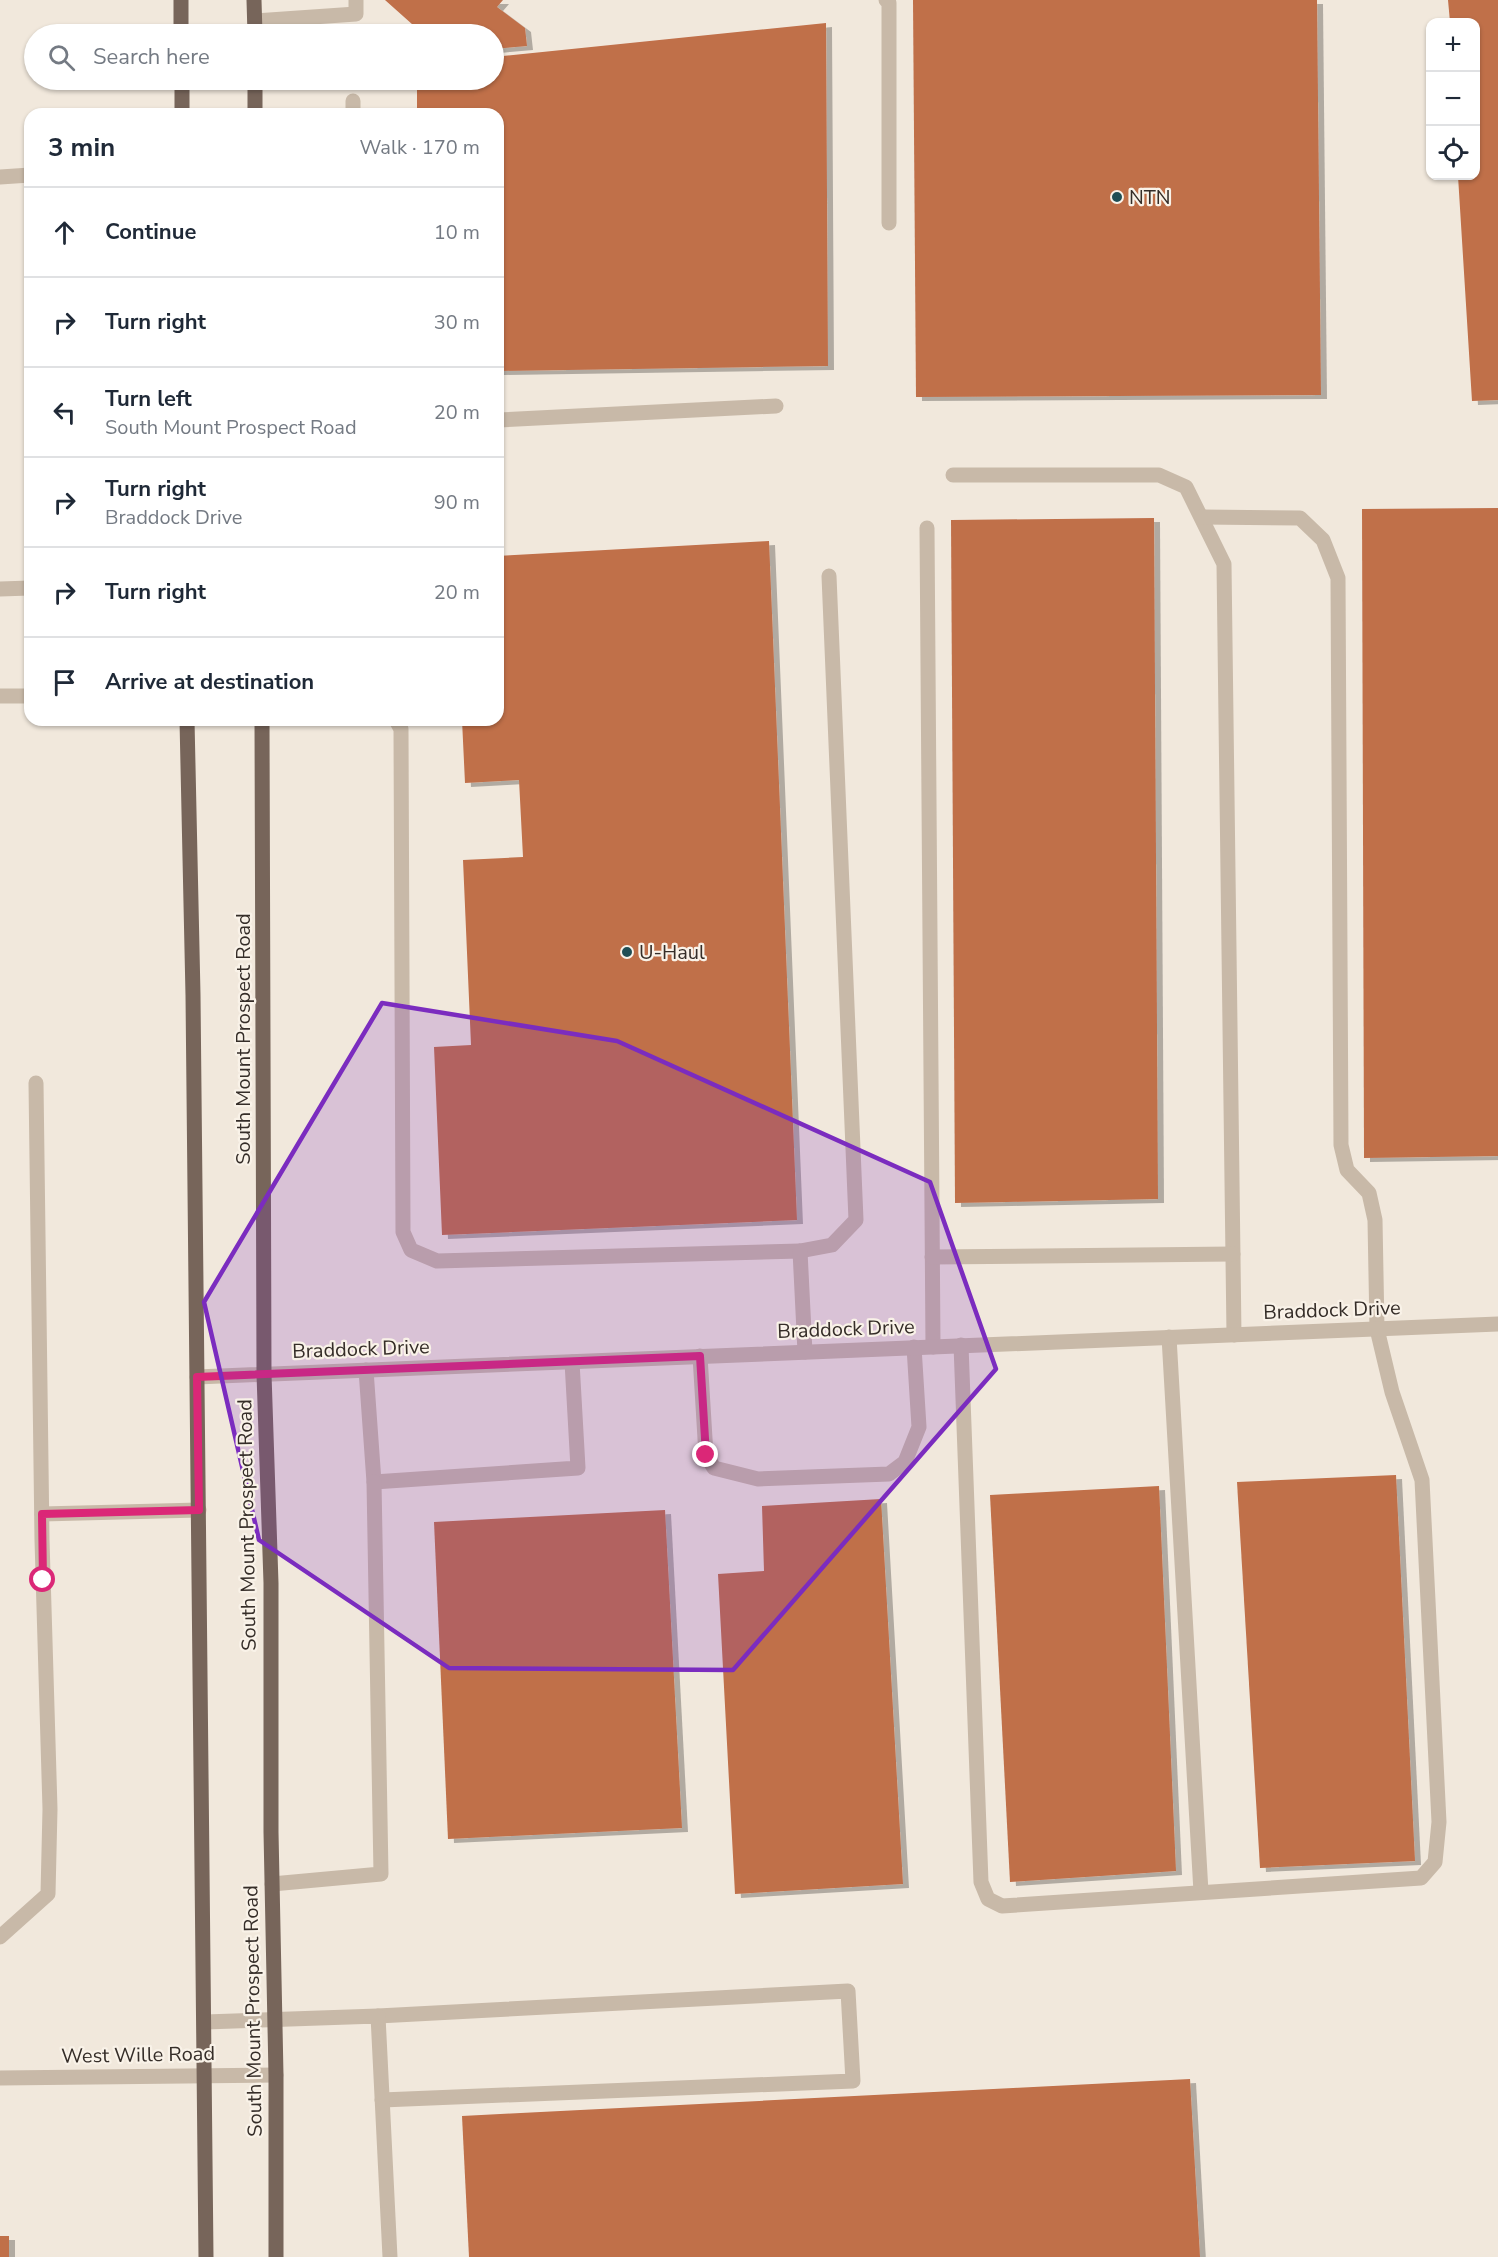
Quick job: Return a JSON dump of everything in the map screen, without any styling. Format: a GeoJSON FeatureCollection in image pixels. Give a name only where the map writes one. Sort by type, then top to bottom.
{"type":"FeatureCollection","features":[{"type":"Feature","properties":{"kind":"main road"},"geometry":{"type":"LineString","coordinates":[[181,0],[181,24]]}},
{"type":"Feature","properties":{"kind":"main road"},"geometry":{"type":"LineString","coordinates":[[254,0],[255,24]]}},
{"type":"Feature","properties":{"kind":"main road"},"geometry":{"type":"LineString","coordinates":[[182,90],[182,108]]}},
{"type":"Feature","properties":{"kind":"main road"},"geometry":{"type":"LineString","coordinates":[[255,90],[255,108]]}},
{"type":"Feature","properties":{"kind":"main road"},"geometry":{"type":"LineString","coordinates":[[187,726],[193,995],[206,2257]]}},
{"type":"Feature","properties":{"kind":"main road","name":"South Mount Prospect Road"},"geometry":{"type":"LineString","coordinates":[[262,726],[264,1374],[271,1583],[276,2257]]}},
{"type":"Feature","properties":{"kind":"street"},"geometry":{"type":"LineString","coordinates":[[284,24],[356,14],[356,0]]}},
{"type":"Feature","properties":{"kind":"street"},"geometry":{"type":"LineString","coordinates":[[886,0],[889,3],[890,223]]}},
{"type":"Feature","properties":{"kind":"street"},"geometry":{"type":"LineString","coordinates":[[0,177],[24,175]]}},
{"type":"Feature","properties":{"kind":"street"},"geometry":{"type":"LineString","coordinates":[[504,420],[776,406]]}},
{"type":"Feature","properties":{"kind":"street"},"geometry":{"type":"LineString","coordinates":[[953,475],[1159,475],[1186,487],[1224,564],[1233,1335]]}},
{"type":"Feature","properties":{"kind":"street"},"geometry":{"type":"LineString","coordinates":[[961,1345],[981,1882],[988,1899],[1002,1906],[1421,1878],[1435,1862],[1439,1822],[1422,1480],[1392,1392],[1377,1329],[1375,1220],[1369,1193],[1347,1170],[1341,1145],[1338,578],[1323,540],[1300,518],[1202,517]]}},
{"type":"Feature","properties":{"kind":"street"},"geometry":{"type":"LineString","coordinates":[[927,528],[933,1347]]}},
{"type":"Feature","properties":{"kind":"street"},"geometry":{"type":"LineString","coordinates":[[399,726],[403,1232],[411,1250],[437,1261],[800,1251],[832,1245],[856,1220],[829,576]]}},
{"type":"Feature","properties":{"kind":"street"},"geometry":{"type":"LineString","coordinates":[[0,589],[24,588]]}},
{"type":"Feature","properties":{"kind":"street"},"geometry":{"type":"LineString","coordinates":[[0,696],[24,696]]}},
{"type":"Feature","properties":{"kind":"street"},"geometry":{"type":"LineString","coordinates":[[0,1937],[48,1894],[50,1809],[42,1514],[36,1083]]}},
{"type":"Feature","properties":{"kind":"street"},"geometry":{"type":"LineString","coordinates":[[800,1251],[805,1352]]}},
{"type":"Feature","properties":{"kind":"street"},"geometry":{"type":"LineString","coordinates":[[932,1257],[1233,1254]]}},
{"type":"Feature","properties":{"kind":"street","name":"Braddock Drive"},"geometry":{"type":"LineString","coordinates":[[197,1377],[1498,1324]]}},
{"type":"Feature","properties":{"kind":"street"},"geometry":{"type":"LineString","coordinates":[[1169,1337],[1201,1892]]}},
{"type":"Feature","properties":{"kind":"street"},"geometry":{"type":"LineString","coordinates":[[700,1356],[706,1455],[714,1468],[758,1479],[889,1474],[905,1462],[919,1427],[914,1347]]}},
{"type":"Feature","properties":{"kind":"street"},"geometry":{"type":"LineString","coordinates":[[374,1482],[578,1468],[572,1362]]}},
{"type":"Feature","properties":{"kind":"street"},"geometry":{"type":"LineString","coordinates":[[272,1884],[381,1874],[374,1482],[366,1370]]}},
{"type":"Feature","properties":{"kind":"street"},"geometry":{"type":"LineString","coordinates":[[42,1514],[199,1510]]}},
{"type":"Feature","properties":{"kind":"street"},"geometry":{"type":"LineString","coordinates":[[205,2022],[378,2016],[848,1991],[853,2081],[382,2100]]}},
{"type":"Feature","properties":{"kind":"street"},"geometry":{"type":"LineString","coordinates":[[378,2016],[390,2257]]}},
{"type":"Feature","properties":{"kind":"street","name":"West Wille Road"},"geometry":{"type":"LineString","coordinates":[[0,2078],[276,2075]]}},
{"type":"Feature","properties":{"kind":"highlighted area"},"geometry":{"type":"Polygon","coordinates":[[[382,1003],[617,1041],[930,1182],[996,1369],[733,1670],[449,1668],[259,1540],[204,1302],[382,1003]]]}},
{"type":"Feature","properties":{"kind":"building"},"geometry":{"type":"Polygon","coordinates":[[[385,0],[503,0],[497,7],[525,28],[527,46],[504,48],[504,24],[412,24],[385,0]]]}},
{"type":"Feature","properties":{"kind":"building","name":"NTN"},"geometry":{"type":"Polygon","coordinates":[[[913,0],[1317,0],[1321,395],[916,397],[913,0]]]}},
{"type":"Feature","properties":{"kind":"building"},"geometry":{"type":"Polygon","coordinates":[[[1448,0],[1498,0],[1498,400],[1472,401],[1458,180],[1480,180],[1480,18],[1450,18],[1448,0]]]}},
{"type":"Feature","properties":{"kind":"building"},"geometry":{"type":"Polygon","coordinates":[[[826,23],[828,366],[504,371],[504,108],[417,108],[417,90],[504,90],[504,56],[826,23]]]}},
{"type":"Feature","properties":{"kind":"building"},"geometry":{"type":"Polygon","coordinates":[[[1498,508],[1498,1156],[1364,1158],[1362,509],[1498,508]]]}},
{"type":"Feature","properties":{"kind":"building"},"geometry":{"type":"Polygon","coordinates":[[[1154,518],[1158,1199],[955,1203],[951,520],[1154,518]]]}},
{"type":"Feature","properties":{"kind":"building","name":"U-Haul"},"geometry":{"type":"Polygon","coordinates":[[[769,541],[797,1220],[442,1235],[434,1047],[471,1045],[463,860],[523,857],[519,780],[465,783],[462,726],[504,726],[504,556],[769,541]]]}},
{"type":"Feature","properties":{"kind":"building"},"geometry":{"type":"Polygon","coordinates":[[[1396,1475],[1415,1861],[1260,1868],[1237,1482],[1396,1475]]]}},
{"type":"Feature","properties":{"kind":"building"},"geometry":{"type":"Polygon","coordinates":[[[1159,1486],[1176,1871],[1010,1882],[990,1495],[1159,1486]]]}},
{"type":"Feature","properties":{"kind":"building"},"geometry":{"type":"Polygon","coordinates":[[[881,1499],[903,1884],[735,1894],[718,1574],[764,1571],[762,1506],[881,1499]]]}},
{"type":"Feature","properties":{"kind":"building"},"geometry":{"type":"Polygon","coordinates":[[[665,1510],[682,1828],[448,1839],[434,1522],[665,1510]]]}},
{"type":"Feature","properties":{"kind":"building"},"geometry":{"type":"Polygon","coordinates":[[[1190,2079],[1200,2257],[469,2257],[462,2116],[1190,2079]]]}},
{"type":"Feature","properties":{"kind":"building"},"geometry":{"type":"Polygon","coordinates":[[[0,2236],[9,2236],[9,2257],[0,2257],[0,2236]]]}},
{"type":"Feature","properties":{"kind":"place","name":"NTN"},"geometry":{"type":"Point","coordinates":[1117,197]}},
{"type":"Feature","properties":{"kind":"place","name":"U-Haul"},"geometry":{"type":"Point","coordinates":[627,952]}},
{"type":"Feature","properties":{"kind":"route"},"geometry":{"type":"LineString","coordinates":[[43,1580],[42,1514],[199,1510],[197,1377],[700,1356],[706,1455]]}}]}
